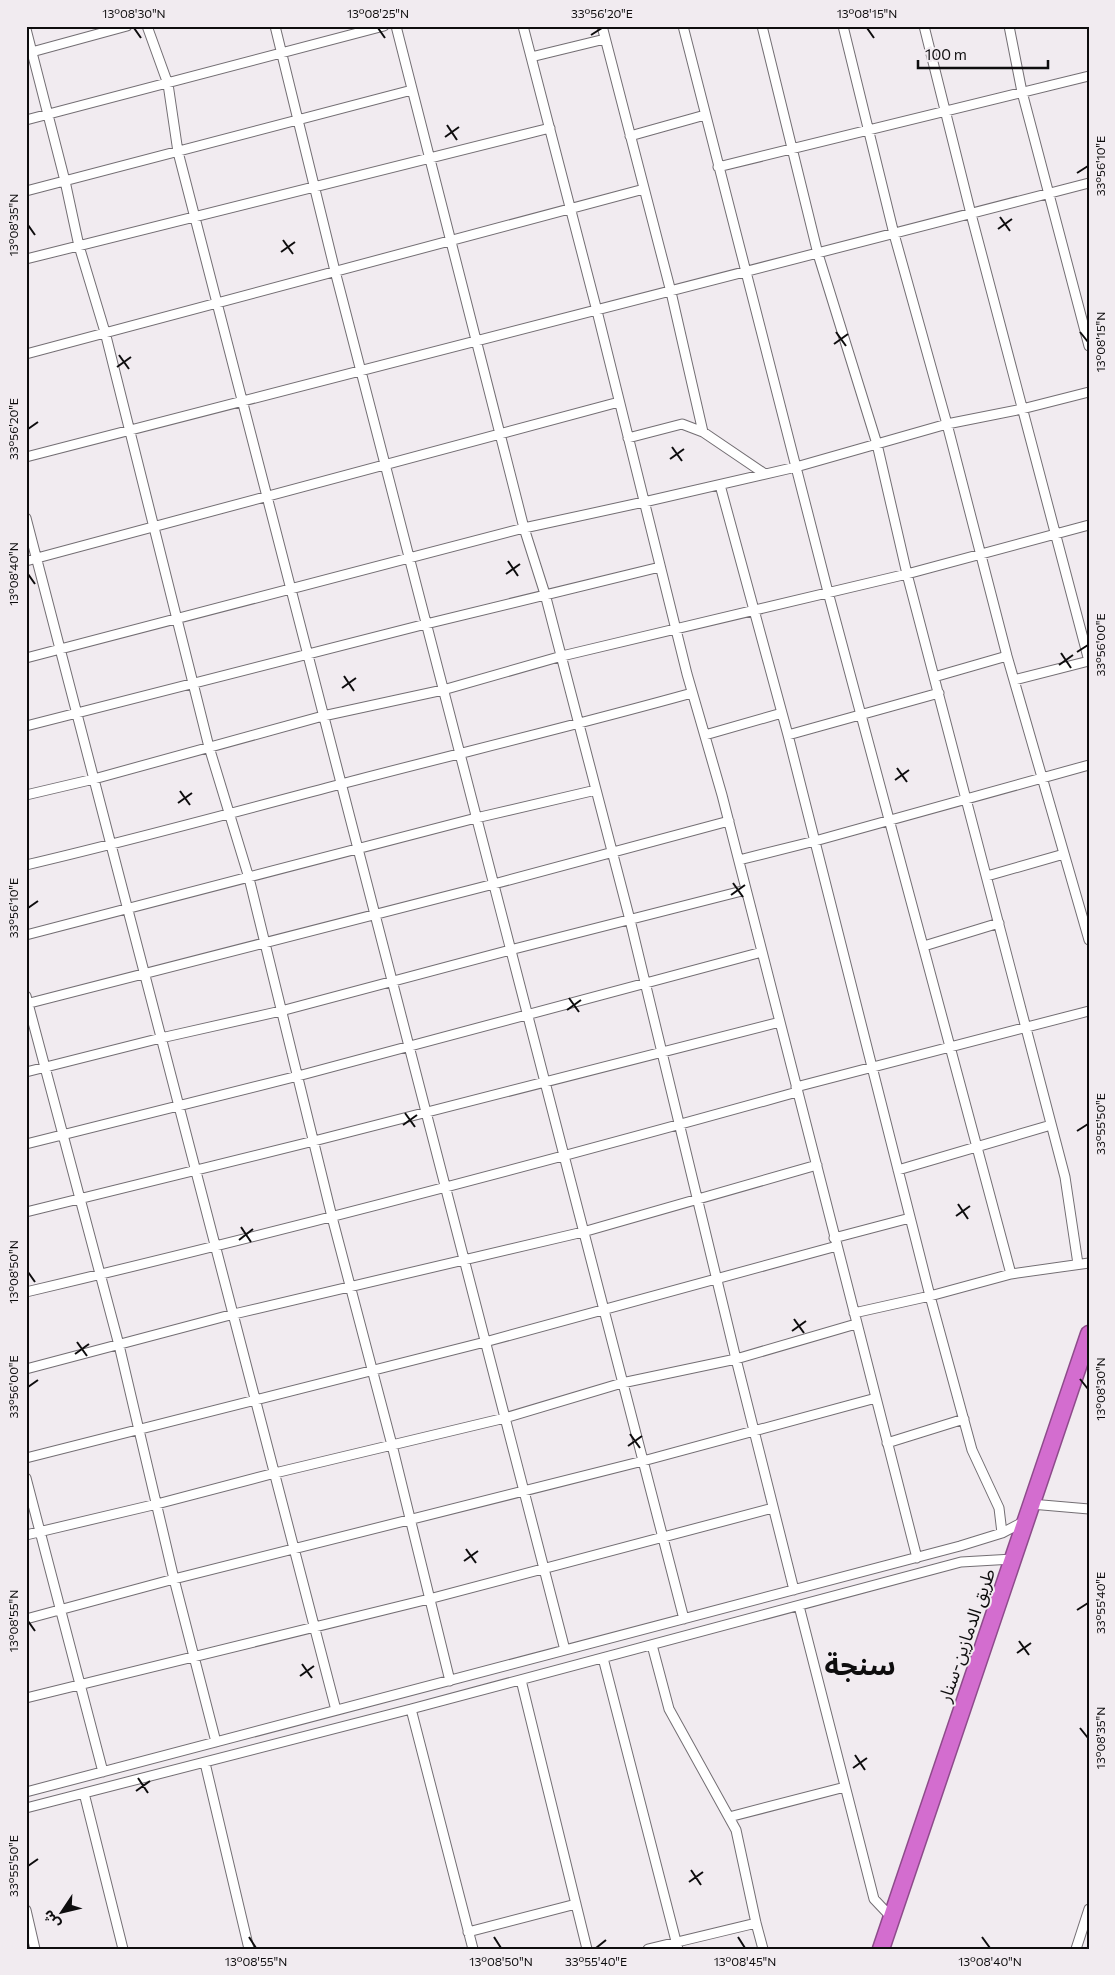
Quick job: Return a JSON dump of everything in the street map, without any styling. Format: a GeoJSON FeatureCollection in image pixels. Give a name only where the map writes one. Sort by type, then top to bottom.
{"type":"FeatureCollection","features":[{"type":"Feature","properties":{"kind":"highway","name":"طريق الدمازين-سنار"},"geometry":{"type":"LineString","coordinates":[[881,1949],[1089,1334]]}},
{"type":"Feature","properties":{"kind":"street"},"geometry":{"type":"LineString","coordinates":[[29,52],[127,26]]}},
{"type":"Feature","properties":{"kind":"street"},"geometry":{"type":"LineString","coordinates":[[146,26],[168,84],[178,152],[194,218],[565,1650]]}},
{"type":"Feature","properties":{"kind":"street"},"geometry":{"type":"LineString","coordinates":[[274,26],[313,188],[684,1619]]}},
{"type":"Feature","properties":{"kind":"street"},"geometry":{"type":"LineString","coordinates":[[26,120],[384,26]]}},
{"type":"Feature","properties":{"kind":"street"},"geometry":{"type":"LineString","coordinates":[[396,26],[524,528],[562,656],[630,920],[716,1278],[794,1590]]}},
{"type":"Feature","properties":{"kind":"street"},"geometry":{"type":"LineString","coordinates":[[523,26],[620,402],[675,628],[729,821],[917,1558]]}},
{"type":"Feature","properties":{"kind":"street"},"geometry":{"type":"LineString","coordinates":[[602,26],[672,292],[702,432]]}},
{"type":"Feature","properties":{"kind":"street"},"geometry":{"type":"LineString","coordinates":[[683,26],[860,714],[1011,1274]]}},
{"type":"Feature","properties":{"kind":"street"},"geometry":{"type":"LineString","coordinates":[[762,26],[818,254],[877,444],[907,574],[1065,1176],[1078,1264]]}},
{"type":"Feature","properties":{"kind":"street"},"geometry":{"type":"LineString","coordinates":[[844,26],[894,234],[947,424],[1007,656],[1089,940]]}},
{"type":"Feature","properties":{"kind":"street"},"geometry":{"type":"LineString","coordinates":[[924,26],[1054,535],[1089,661],[1014,680]]}},
{"type":"Feature","properties":{"kind":"street"},"geometry":{"type":"LineString","coordinates":[[1009,26],[1022,92],[1089,346]]}},
{"type":"Feature","properties":{"kind":"street"},"geometry":{"type":"LineString","coordinates":[[26,29],[29,52],[65,181],[79,246],[105,332],[209,747],[249,878],[332,1217],[392,1445],[409,1521],[450,1680]]}},
{"type":"Feature","properties":{"kind":"street"},"geometry":{"type":"LineString","coordinates":[[531,57],[605,39]]}},
{"type":"Feature","properties":{"kind":"street"},"geometry":{"type":"LineString","coordinates":[[718,168],[1089,76]]}},
{"type":"Feature","properties":{"kind":"street"},"geometry":{"type":"LineString","coordinates":[[26,191],[412,90]]}},
{"type":"Feature","properties":{"kind":"street"},"geometry":{"type":"LineString","coordinates":[[630,136],[705,115]]}},
{"type":"Feature","properties":{"kind":"street"},"geometry":{"type":"LineString","coordinates":[[26,260],[550,128]]}},
{"type":"Feature","properties":{"kind":"street"},"geometry":{"type":"LineString","coordinates":[[26,457],[1089,183]]}},
{"type":"Feature","properties":{"kind":"street"},"geometry":{"type":"LineString","coordinates":[[26,354],[644,189]]}},
{"type":"Feature","properties":{"kind":"street"},"geometry":{"type":"LineString","coordinates":[[26,658],[524,528],[796,467],[947,424],[1022,409],[1089,392]]}},
{"type":"Feature","properties":{"kind":"street"},"geometry":{"type":"LineString","coordinates":[[26,561],[620,402]]}},
{"type":"Feature","properties":{"kind":"street"},"geometry":{"type":"LineString","coordinates":[[628,438],[682,424],[702,432],[765,474]]}},
{"type":"Feature","properties":{"kind":"street"},"geometry":{"type":"LineString","coordinates":[[720,485],[788,735],[930,1296],[972,1450],[999,1508],[1002,1533]]}},
{"type":"Feature","properties":{"kind":"street"},"geometry":{"type":"LineString","coordinates":[[26,518],[336,1710]]}},
{"type":"Feature","properties":{"kind":"street"},"geometry":{"type":"LineString","coordinates":[[26,795],[94,779],[323,716],[443,690],[562,656],[907,574],[1089,525]]}},
{"type":"Feature","properties":{"kind":"street"},"geometry":{"type":"LineString","coordinates":[[26,726],[545,594],[660,567]]}},
{"type":"Feature","properties":{"kind":"street"},"geometry":{"type":"LineString","coordinates":[[934,677],[1007,656]]}},
{"type":"Feature","properties":{"kind":"street"},"geometry":{"type":"LineString","coordinates":[[26,866],[579,724],[692,693]]}},
{"type":"Feature","properties":{"kind":"street"},"geometry":{"type":"LineString","coordinates":[[788,735],[939,693]]}},
{"type":"Feature","properties":{"kind":"street"},"geometry":{"type":"LineString","coordinates":[[705,735],[782,713]]}},
{"type":"Feature","properties":{"kind":"street"},"geometry":{"type":"LineString","coordinates":[[739,860],[815,841],[1089,765]]}},
{"type":"Feature","properties":{"kind":"street"},"geometry":{"type":"LineString","coordinates":[[26,935],[476,818],[596,790]]}},
{"type":"Feature","properties":{"kind":"street"},"geometry":{"type":"LineString","coordinates":[[216,1742],[174,1579],[119,1345],[27,1001],[145,974],[729,821]]}},
{"type":"Feature","properties":{"kind":"street"},"geometry":{"type":"LineString","coordinates":[[987,876],[1064,854]]}},
{"type":"Feature","properties":{"kind":"street"},"geometry":{"type":"LineString","coordinates":[[26,1072],[281,1011],[746,890]]}},
{"type":"Feature","properties":{"kind":"street"},"geometry":{"type":"LineString","coordinates":[[924,946],[999,923]]}},
{"type":"Feature","properties":{"kind":"street"},"geometry":{"type":"LineString","coordinates":[[26,1144],[528,1016],[762,952]]}},
{"type":"Feature","properties":{"kind":"street"},"geometry":{"type":"LineString","coordinates":[[26,1292],[332,1217],[445,1186],[564,1157],[679,1125],[872,1067],[1089,1011]]}},
{"type":"Feature","properties":{"kind":"street"},"geometry":{"type":"LineString","coordinates":[[26,1212],[314,1141],[780,1022]]}},
{"type":"Feature","properties":{"kind":"street"},"geometry":{"type":"LineString","coordinates":[[898,1170],[1051,1125]]}},
{"type":"Feature","properties":{"kind":"street"},"geometry":{"type":"LineString","coordinates":[[26,1369],[234,1314],[583,1232],[817,1165]]}},
{"type":"Feature","properties":{"kind":"street"},"geometry":{"type":"LineString","coordinates":[[26,1458],[604,1310],[836,1242],[910,1218]]}},
{"type":"Feature","properties":{"kind":"street"},"geometry":{"type":"LineString","coordinates":[[854,1313],[930,1296],[1011,1274],[1089,1262]]}},
{"type":"Feature","properties":{"kind":"street"},"geometry":{"type":"LineString","coordinates":[[26,1535],[157,1504],[275,1472],[505,1418],[622,1383],[736,1359],[856,1324]]}},
{"type":"Feature","properties":{"kind":"street"},"geometry":{"type":"LineString","coordinates":[[26,1618],[295,1548],[524,1492],[876,1398]]}},
{"type":"Feature","properties":{"kind":"street"},"geometry":{"type":"LineString","coordinates":[[887,1443],[964,1419]]}},
{"type":"Feature","properties":{"kind":"street"},"geometry":{"type":"LineString","coordinates":[[26,1478],[103,1772]]}},
{"type":"Feature","properties":{"kind":"street"},"geometry":{"type":"LineString","coordinates":[[1032,1504],[1089,1509]]}},
{"type":"Feature","properties":{"kind":"street"},"geometry":{"type":"LineString","coordinates":[[26,1698],[429,1600],[774,1508]]}},
{"type":"Feature","properties":{"kind":"street"},"geometry":{"type":"LineString","coordinates":[[26,1792],[917,1558],[1002,1533],[1026,1521]]}},
{"type":"Feature","properties":{"kind":"street"},"geometry":{"type":"LineString","coordinates":[[26,1808],[411,1710],[961,1562],[1013,1559]]}},
{"type":"Feature","properties":{"kind":"street"},"geometry":{"type":"LineString","coordinates":[[799,1606],[874,1899],[892,1918]]}},
{"type":"Feature","properties":{"kind":"street"},"geometry":{"type":"LineString","coordinates":[[652,1645],[669,1709],[736,1830],[763,1949]]}},
{"type":"Feature","properties":{"kind":"street"},"geometry":{"type":"LineString","coordinates":[[603,1658],[677,1945]]}},
{"type":"Feature","properties":{"kind":"street"},"geometry":{"type":"LineString","coordinates":[[521,1680],[588,1949]]}},
{"type":"Feature","properties":{"kind":"street"},"geometry":{"type":"LineString","coordinates":[[411,1710],[472,1949]]}},
{"type":"Feature","properties":{"kind":"street"},"geometry":{"type":"LineString","coordinates":[[205,1763],[249,1949]]}},
{"type":"Feature","properties":{"kind":"street"},"geometry":{"type":"LineString","coordinates":[[729,1817],[845,1787]]}},
{"type":"Feature","properties":{"kind":"street"},"geometry":{"type":"LineString","coordinates":[[84,1793],[123,1949]]}},
{"type":"Feature","properties":{"kind":"street"},"geometry":{"type":"LineString","coordinates":[[468,1932],[576,1904]]}},
{"type":"Feature","properties":{"kind":"street"},"geometry":{"type":"LineString","coordinates":[[1076,1949],[1089,1909]]}},
{"type":"Feature","properties":{"kind":"street"},"geometry":{"type":"LineString","coordinates":[[26,1910],[35,1949]]}},
{"type":"Feature","properties":{"kind":"street"},"geometry":{"type":"LineString","coordinates":[[648,1949],[677,1945],[756,1923]]}},
{"type":"Feature","properties":{"kind":"district","name":"سنجة"},"geometry":{"type":"Point","coordinates":[860,1664]}}]}
